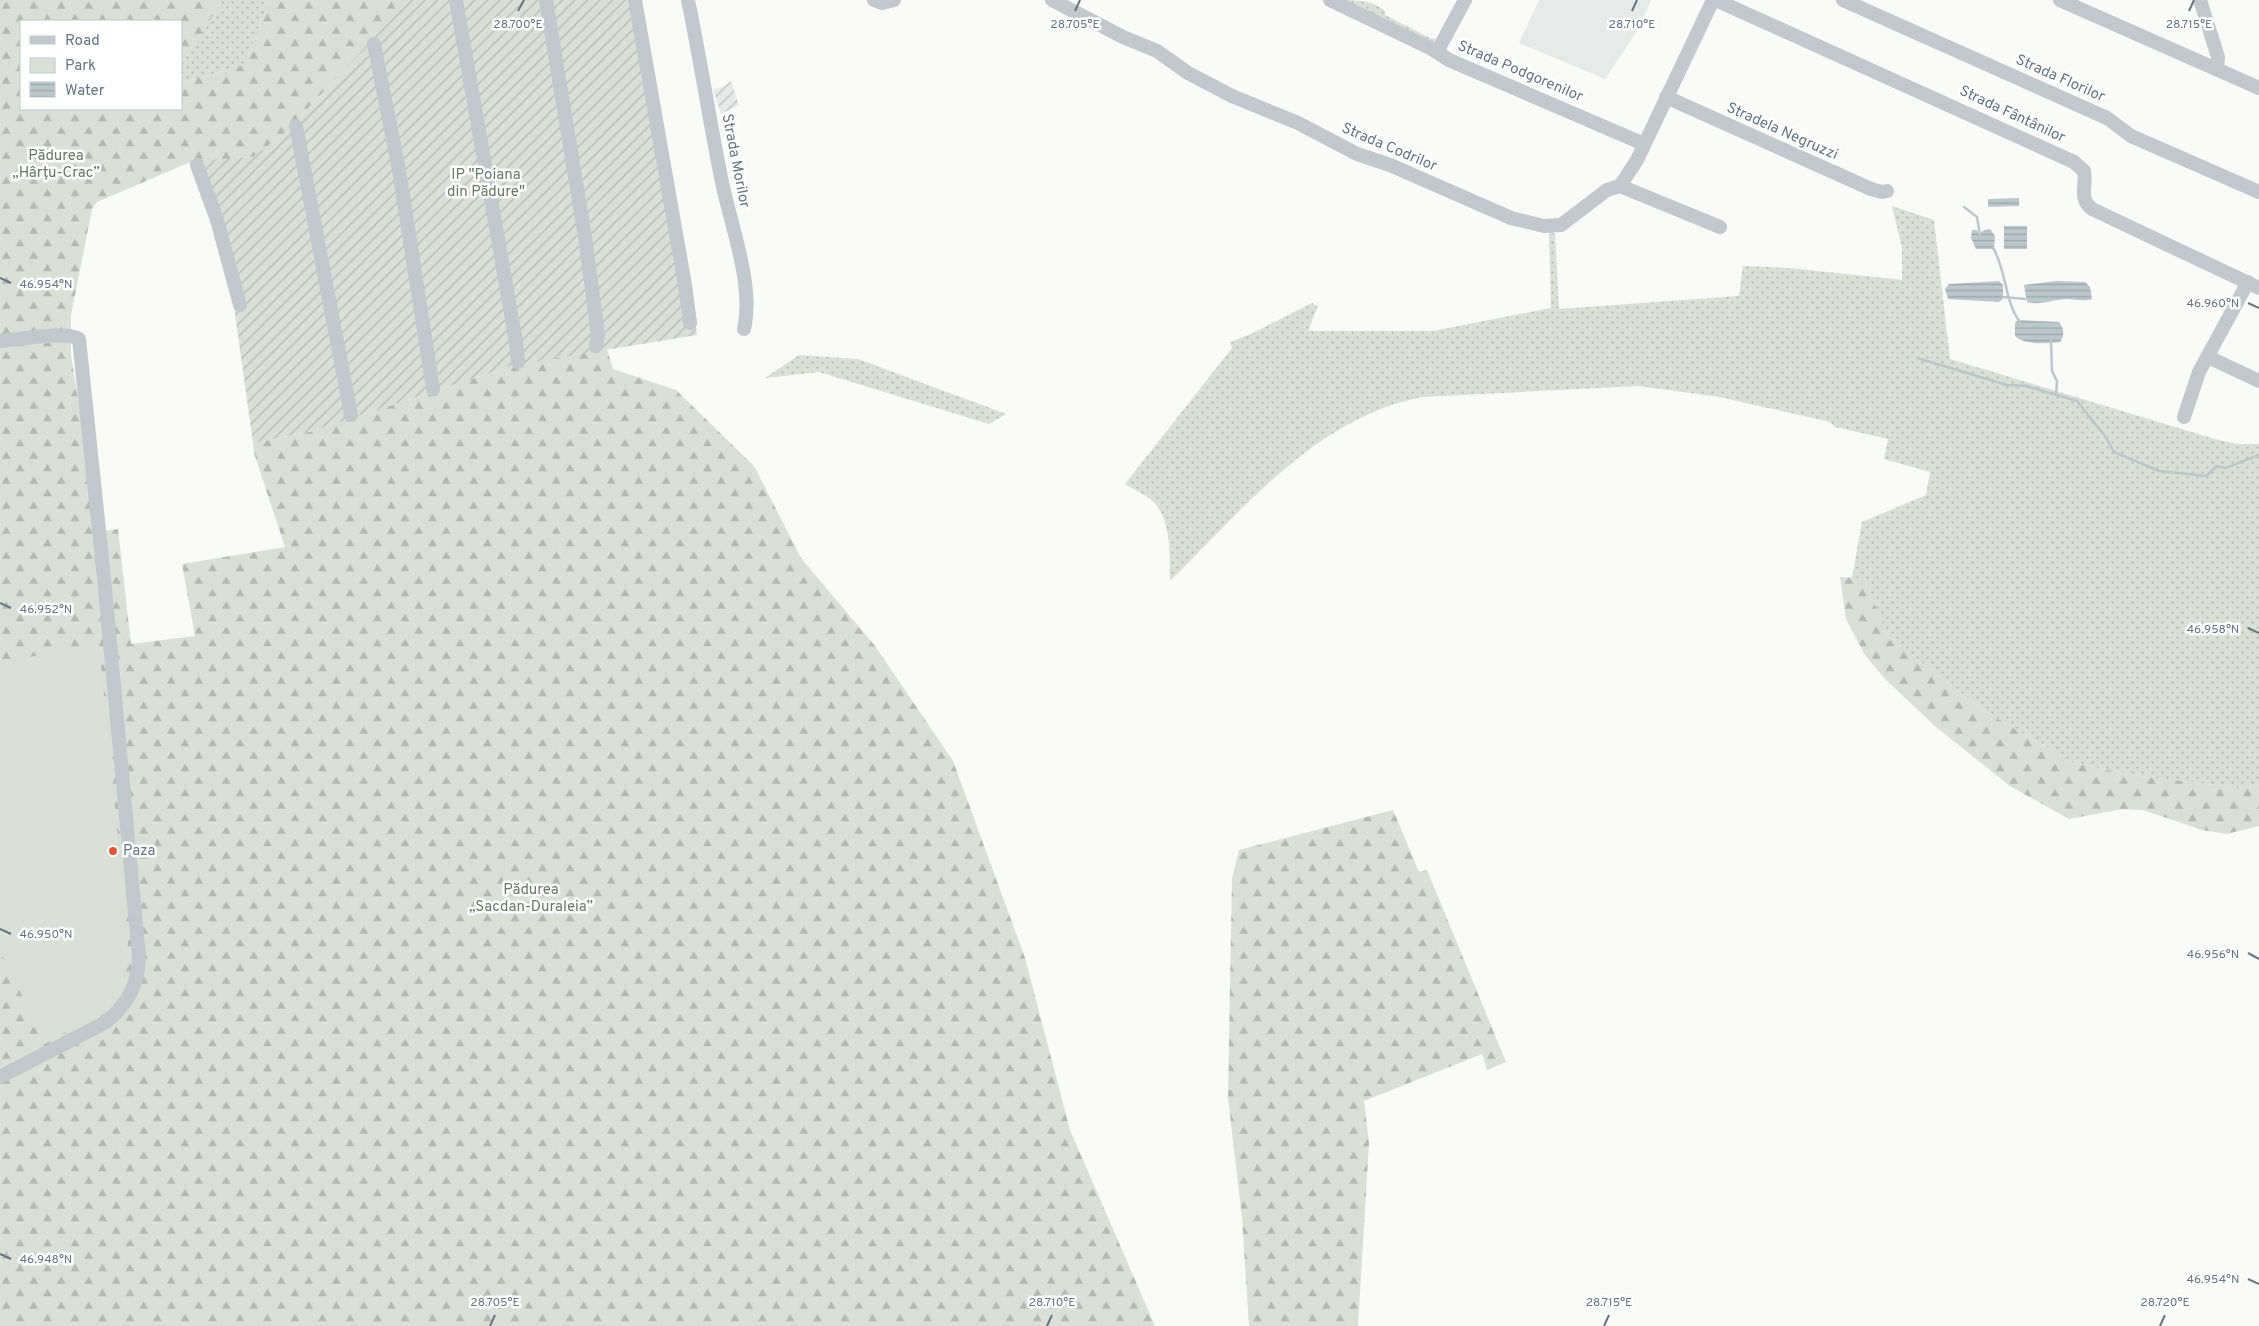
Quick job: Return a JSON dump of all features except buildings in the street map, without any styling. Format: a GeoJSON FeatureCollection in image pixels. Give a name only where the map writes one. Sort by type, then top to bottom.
{"type":"FeatureCollection","features":[{"type":"Feature","properties":{"kind":"street"},"geometry":{"type":"LineString","coordinates":[[456,0],[518,362]]}},
{"type":"Feature","properties":{"kind":"street"},"geometry":{"type":"LineString","coordinates":[[546,0],[585,237],[598,335],[596,346]]}},
{"type":"Feature","properties":{"kind":"street"},"geometry":{"type":"LineString","coordinates":[[635,0],[690,322]]}},
{"type":"Feature","properties":{"kind":"street","name":"Strada Morilor"},"geometry":{"type":"LineString","coordinates":[[688,0],[742,276],[746,309],[744,329]]}},
{"type":"Feature","properties":{"kind":"street"},"geometry":{"type":"LineString","coordinates":[[874,0],[882,3],[894,0]]}},
{"type":"Feature","properties":{"kind":"street","name":"Strada Codrilor"},"geometry":{"type":"LineString","coordinates":[[1052,0],[1123,37],[1157,51],[1188,73],[1218,89],[1289,119],[1357,154],[1390,165],[1511,218],[1544,226],[1561,225],[1607,190],[1620,186]]}},
{"type":"Feature","properties":{"kind":"street","name":"Strada Podgorenilor"},"geometry":{"type":"LineString","coordinates":[[1330,0],[1437,52],[1449,60],[1644,144]]}},
{"type":"Feature","properties":{"kind":"street"},"geometry":{"type":"LineString","coordinates":[[1437,52],[1465,0]]}},
{"type":"Feature","properties":{"kind":"street"},"geometry":{"type":"LineString","coordinates":[[1715,0],[1666,97],[1637,160],[1620,186],[1720,227]]}},
{"type":"Feature","properties":{"kind":"street","name":"Strada Fântânilor"},"geometry":{"type":"LineString","coordinates":[[1715,0],[2074,162],[2084,171],[2083,197],[2086,204],[2092,209],[2254,285]]}},
{"type":"Feature","properties":{"kind":"street","name":"Strada Florilor"},"geometry":{"type":"LineString","coordinates":[[1843,0],[2107,118],[2132,136],[2259,192]]}},
{"type":"Feature","properties":{"kind":"street"},"geometry":{"type":"LineString","coordinates":[[2060,0],[2259,88]]}},
{"type":"Feature","properties":{"kind":"street"},"geometry":{"type":"LineString","coordinates":[[2200,0],[2218,57],[2217,69]]}},
{"type":"Feature","properties":{"kind":"street"},"geometry":{"type":"LineString","coordinates":[[374,44],[398,170],[433,389]]}},
{"type":"Feature","properties":{"kind":"street","name":"Stradela Negruzzi"},"geometry":{"type":"LineString","coordinates":[[1666,97],[1870,189],[1882,192],[1887,191]]}},
{"type":"Feature","properties":{"kind":"street"},"geometry":{"type":"LineString","coordinates":[[296,126],[351,415]]}},
{"type":"Feature","properties":{"kind":"street"},"geometry":{"type":"LineString","coordinates":[[197,165],[217,220],[240,305]]}},
{"type":"Feature","properties":{"kind":"street"},"geometry":{"type":"LineString","coordinates":[[2184,417],[2199,372],[2254,285]]}},
{"type":"Feature","properties":{"kind":"street"},"geometry":{"type":"LineString","coordinates":[[0,341],[58,336],[74,336],[79,339],[104,578],[139,957],[136,982],[128,1000],[119,1012],[106,1022],[0,1077]]}},
{"type":"Feature","properties":{"kind":"street"},"geometry":{"type":"LineString","coordinates":[[2208,357],[2259,381]]}},
{"type":"Feature","properties":{"kind":"shaded area"},"geometry":{"type":"Polygon","coordinates":[[[1539,0],[1651,0],[1639,28],[1605,79],[1519,43],[1539,0]]]}},
{"type":"Feature","properties":{"kind":"shaded area"},"geometry":{"type":"Polygon","coordinates":[[[731,81],[739,105],[721,114],[713,89],[722,87],[731,81]]]}},
{"type":"Feature","properties":{"kind":"green space","name":"Pădurea „Sacdan-Duraleia”"},"geometry":{"type":"Polygon","coordinates":[[[0,0],[223,0],[182,62],[182,20],[20,20],[20,110],[182,110],[182,83],[244,65],[270,0],[409,0],[285,133],[253,157],[188,163],[97,202],[92,209],[71,315],[71,355],[82,424],[93,532],[118,529],[131,644],[195,636],[182,564],[285,547],[254,453],[253,443],[313,431],[514,365],[607,349],[613,369],[676,390],[754,466],[801,558],[875,646],[953,761],[1025,958],[1070,1130],[1155,1326],[0,1326],[0,0]]]}},
{"type":"Feature","properties":{"kind":"green space"},"geometry":{"type":"Polygon","coordinates":[[[223,0],[270,0],[244,65],[182,83],[182,62],[223,0]]]}},
{"type":"Feature","properties":{"kind":"green space","name":"IP \"Poiana din Pădure\""},"geometry":{"type":"Polygon","coordinates":[[[409,0],[640,0],[692,296],[697,335],[514,365],[313,431],[253,443],[230,278],[195,161],[253,157],[285,133],[409,0]]]}},
{"type":"Feature","properties":{"kind":"green space"},"geometry":{"type":"Polygon","coordinates":[[[1341,0],[1359,1],[1376,5],[1386,12],[1385,15],[1432,39],[1436,38],[1433,44],[1341,0]]]}},
{"type":"Feature","properties":{"kind":"green space"},"geometry":{"type":"Polygon","coordinates":[[[1892,206],[1934,220],[1950,359],[2215,439],[2237,444],[2259,444],[2259,784],[2239,788],[2140,776],[2073,763],[1985,711],[1888,637],[1864,578],[1852,578],[1862,522],[1926,495],[1930,472],[1884,459],[1888,439],[1835,427],[1830,422],[1720,397],[1638,386],[1422,397],[1384,408],[1348,424],[1315,445],[1254,497],[1170,581],[1168,536],[1162,515],[1149,498],[1125,484],[1232,348],[1230,342],[1251,334],[1312,303],[1318,306],[1308,331],[1433,331],[1551,308],[1549,232],[1555,233],[1559,309],[1739,296],[1743,266],[1789,268],[1902,280],[1902,248],[1892,206]]]}},
{"type":"Feature","properties":{"kind":"green space"},"geometry":{"type":"Polygon","coordinates":[[[799,355],[858,359],[1006,414],[989,424],[819,372],[765,378],[799,355]]]}},
{"type":"Feature","properties":{"kind":"green space"},"geometry":{"type":"Polygon","coordinates":[[[1840,577],[1864,578],[1888,637],[1985,711],[2073,763],[2140,776],[2239,788],[2259,784],[2259,826],[2226,834],[2202,830],[2143,810],[2122,809],[2069,819],[2010,786],[1936,727],[1886,680],[1865,655],[1846,619],[1840,577]]]}},
{"type":"Feature","properties":{"kind":"green space"},"geometry":{"type":"Polygon","coordinates":[[[99,643],[128,943],[125,971],[120,991],[111,1002],[94,1015],[45,1044],[0,950],[0,663],[99,643]]]}},
{"type":"Feature","properties":{"kind":"green space"},"geometry":{"type":"Polygon","coordinates":[[[1393,810],[1419,872],[1427,870],[1506,1062],[1487,1070],[1482,1054],[1364,1101],[1369,1143],[1358,1326],[1249,1326],[1242,1217],[1228,1098],[1232,879],[1239,850],[1393,810]]]}},
{"type":"Feature","properties":{"kind":"water"},"geometry":{"type":"Polygon","coordinates":[[[2019,198],[2019,206],[1988,207],[1988,199],[2019,198]]]}},
{"type":"Feature","properties":{"kind":"water"},"geometry":{"type":"Polygon","coordinates":[[[2004,226],[2027,226],[2027,249],[2004,249],[2004,226]]]}},
{"type":"Feature","properties":{"kind":"water"},"geometry":{"type":"Polygon","coordinates":[[[1990,229],[1995,236],[1994,249],[1976,249],[1971,238],[1972,230],[1977,230],[1979,234],[1984,230],[1990,229]]]}},
{"type":"Feature","properties":{"kind":"water"},"geometry":{"type":"Polygon","coordinates":[[[1999,281],[2003,285],[2003,299],[1999,302],[1948,299],[1945,289],[1949,284],[1999,281]]]}},
{"type":"Feature","properties":{"kind":"water"},"geometry":{"type":"Polygon","coordinates":[[[2057,281],[2085,282],[2090,287],[2092,299],[2027,302],[2024,285],[2057,281]]]}},
{"type":"Feature","properties":{"kind":"water"},"geometry":{"type":"Polygon","coordinates":[[[2018,320],[2059,322],[2063,330],[2063,337],[2060,342],[2055,343],[2024,341],[2015,336],[2015,323],[2018,320]]]}},
{"type":"Feature","properties":{"kind":"waterway"},"geometry":{"type":"LineString","coordinates":[[1964,207],[1977,217],[1980,235]]}},
{"type":"Feature","properties":{"kind":"waterway"},"geometry":{"type":"LineString","coordinates":[[1993,248],[2001,266],[2011,305],[2020,322]]}},
{"type":"Feature","properties":{"kind":"waterway"},"geometry":{"type":"LineString","coordinates":[[2003,297],[2025,299]]}},
{"type":"Feature","properties":{"kind":"waterway"},"geometry":{"type":"LineString","coordinates":[[2051,340],[2052,371],[2057,381],[2056,395]]}},
{"type":"Feature","properties":{"kind":"waterway"},"geometry":{"type":"LineString","coordinates":[[1917,358],[2007,385],[2026,386],[2077,401],[2105,436],[2114,452],[2159,471],[2206,476],[2217,466],[2226,468],[2259,455]]}},
{"type":"Feature","properties":{"kind":"place","name":"Paza"},"geometry":{"type":"Point","coordinates":[113,851]}},
{"type":"Feature","properties":{"kind":"park label","name":"Pădurea „Hârțu-Crac”"},"geometry":{"type":"Point","coordinates":[56,164]}}]}
